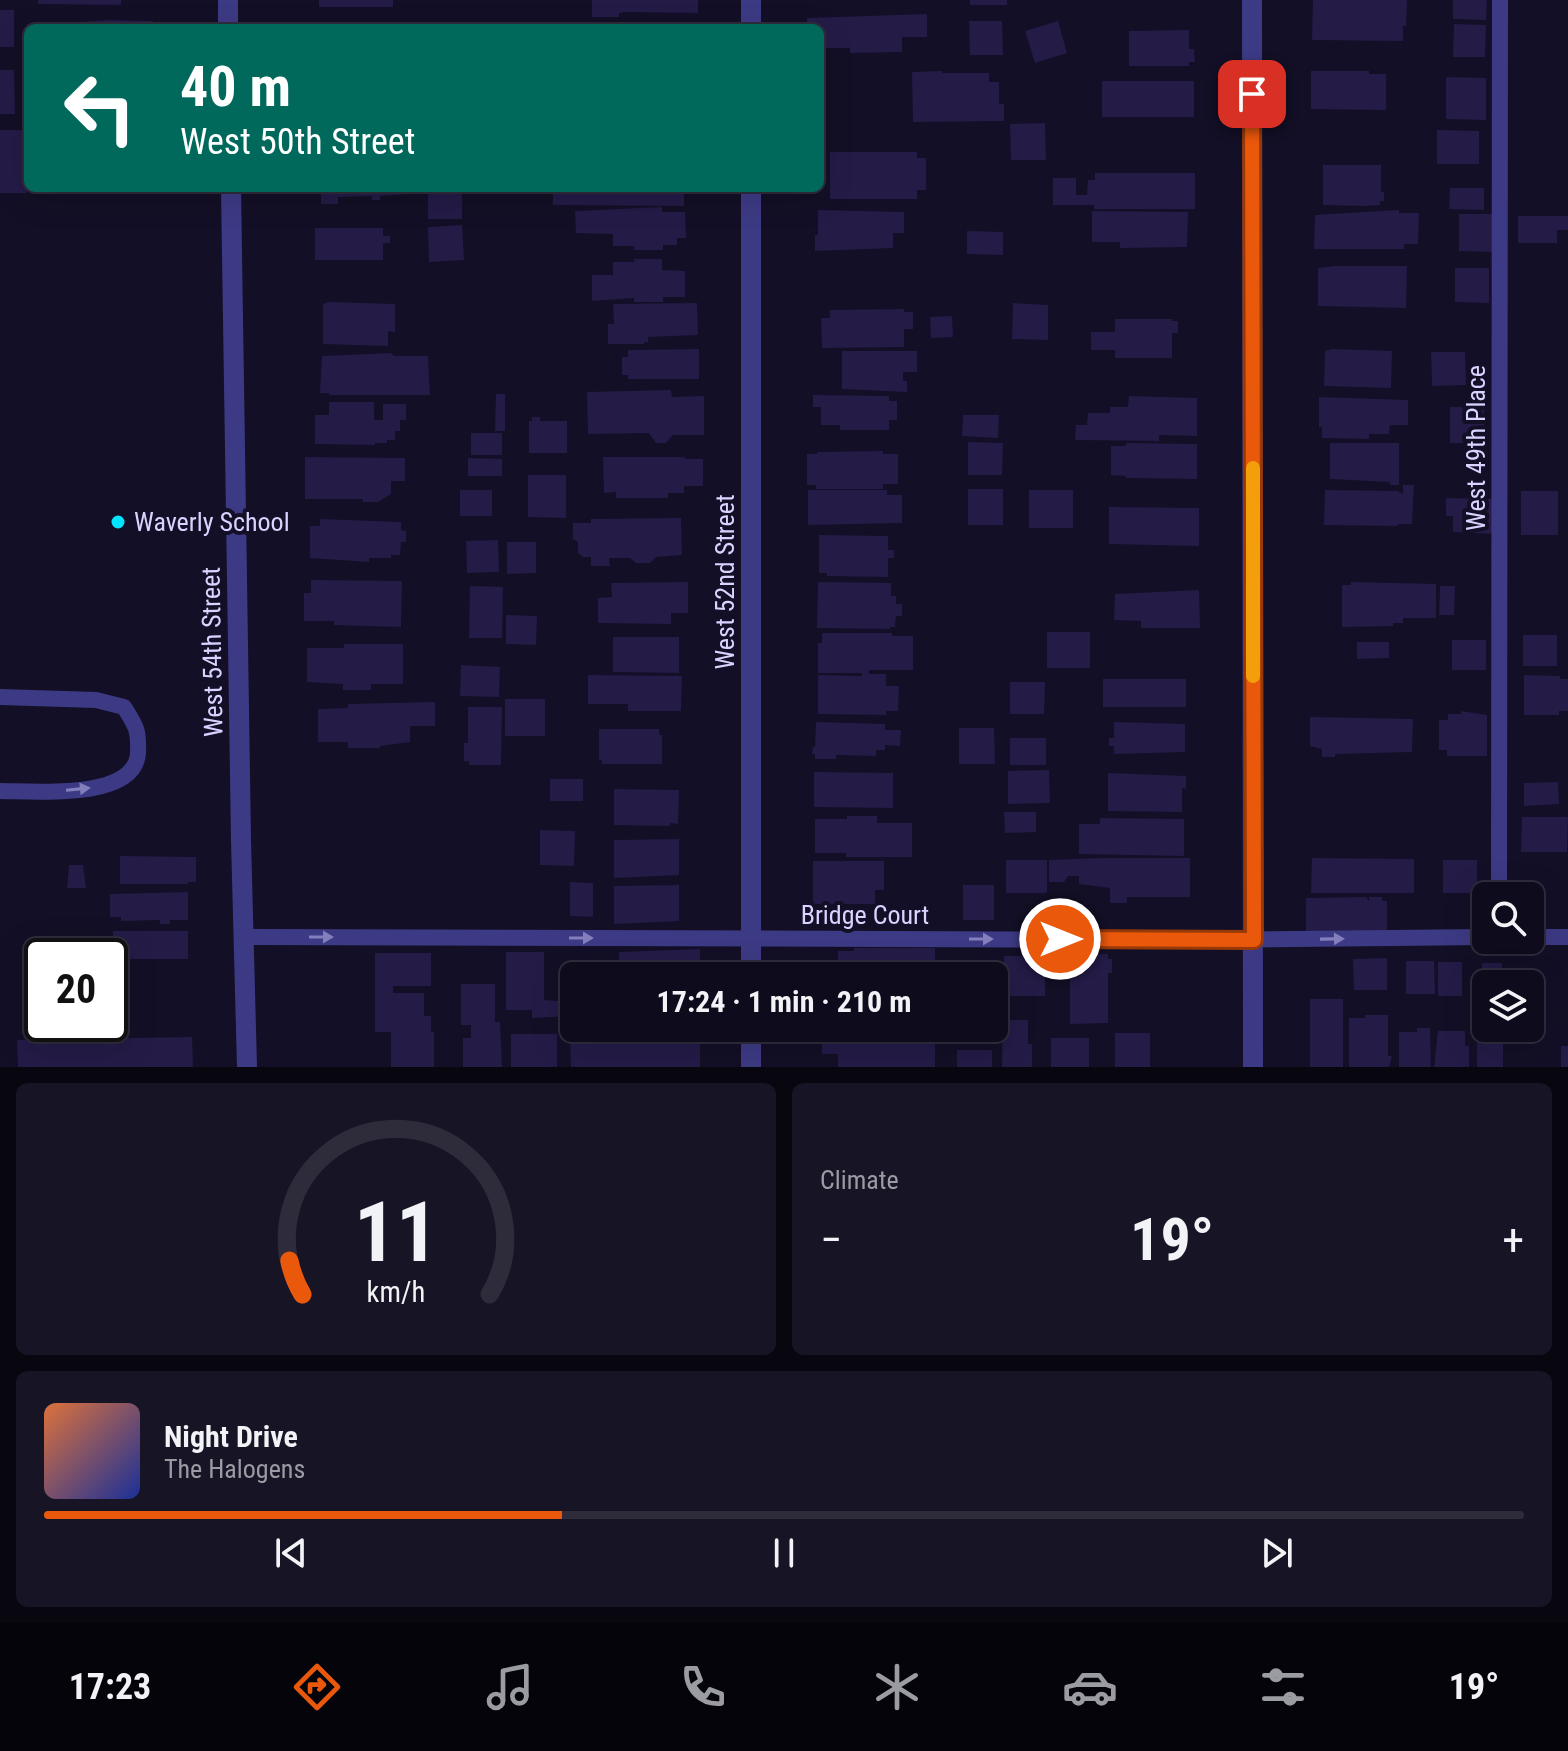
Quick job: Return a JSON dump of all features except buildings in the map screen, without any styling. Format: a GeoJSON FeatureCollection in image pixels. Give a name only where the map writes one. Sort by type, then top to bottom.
{"type":"FeatureCollection","features":[{"type":"Feature","properties":{"kind":"street"},"geometry":{"type":"LineString","coordinates":[[228,0],[228,24]]}},
{"type":"Feature","properties":{"kind":"street"},"geometry":{"type":"LineString","coordinates":[[751,0],[751,24]]}},
{"type":"Feature","properties":{"kind":"street"},"geometry":{"type":"LineString","coordinates":[[1252,0],[1253,1067]]}},
{"type":"Feature","properties":{"kind":"street","name":"West 54th Street"},"geometry":{"type":"LineString","coordinates":[[231,192],[247,1067]]}},
{"type":"Feature","properties":{"kind":"street","name":"West 52nd Street"},"geometry":{"type":"LineString","coordinates":[[751,192],[751,962]]}},
{"type":"Feature","properties":{"kind":"street"},"geometry":{"type":"LineString","coordinates":[[751,1042],[751,1067]]}},
{"type":"Feature","properties":{"kind":"lane","name":"West 49th Place"},"geometry":{"type":"LineString","coordinates":[[1499,882],[1500,0]]}},
{"type":"Feature","properties":{"kind":"lane"},"geometry":{"type":"LineString","coordinates":[[0,697],[96,700],[124,707],[138,729],[137,759],[124,779],[99,787],[63,791],[0,791]]}},
{"type":"Feature","properties":{"kind":"lane","name":"Bridge Court"},"geometry":{"type":"LineString","coordinates":[[243,937],[1254,940],[1472,937]]}},
{"type":"Feature","properties":{"kind":"lane"},"geometry":{"type":"LineString","coordinates":[[1544,937],[1568,937]]}},
{"type":"Feature","properties":{"kind":"slow traffic"},"geometry":{"type":"LineString","coordinates":[[1253,468],[1253,676]]}},
{"type":"Feature","properties":{"kind":"place","name":"Waverly School"},"geometry":{"type":"Point","coordinates":[118,522]}},
{"type":"Feature","properties":{"kind":"route"},"geometry":{"type":"LineString","coordinates":[[1060,939],[1254,940],[1252,94]]}}]}
